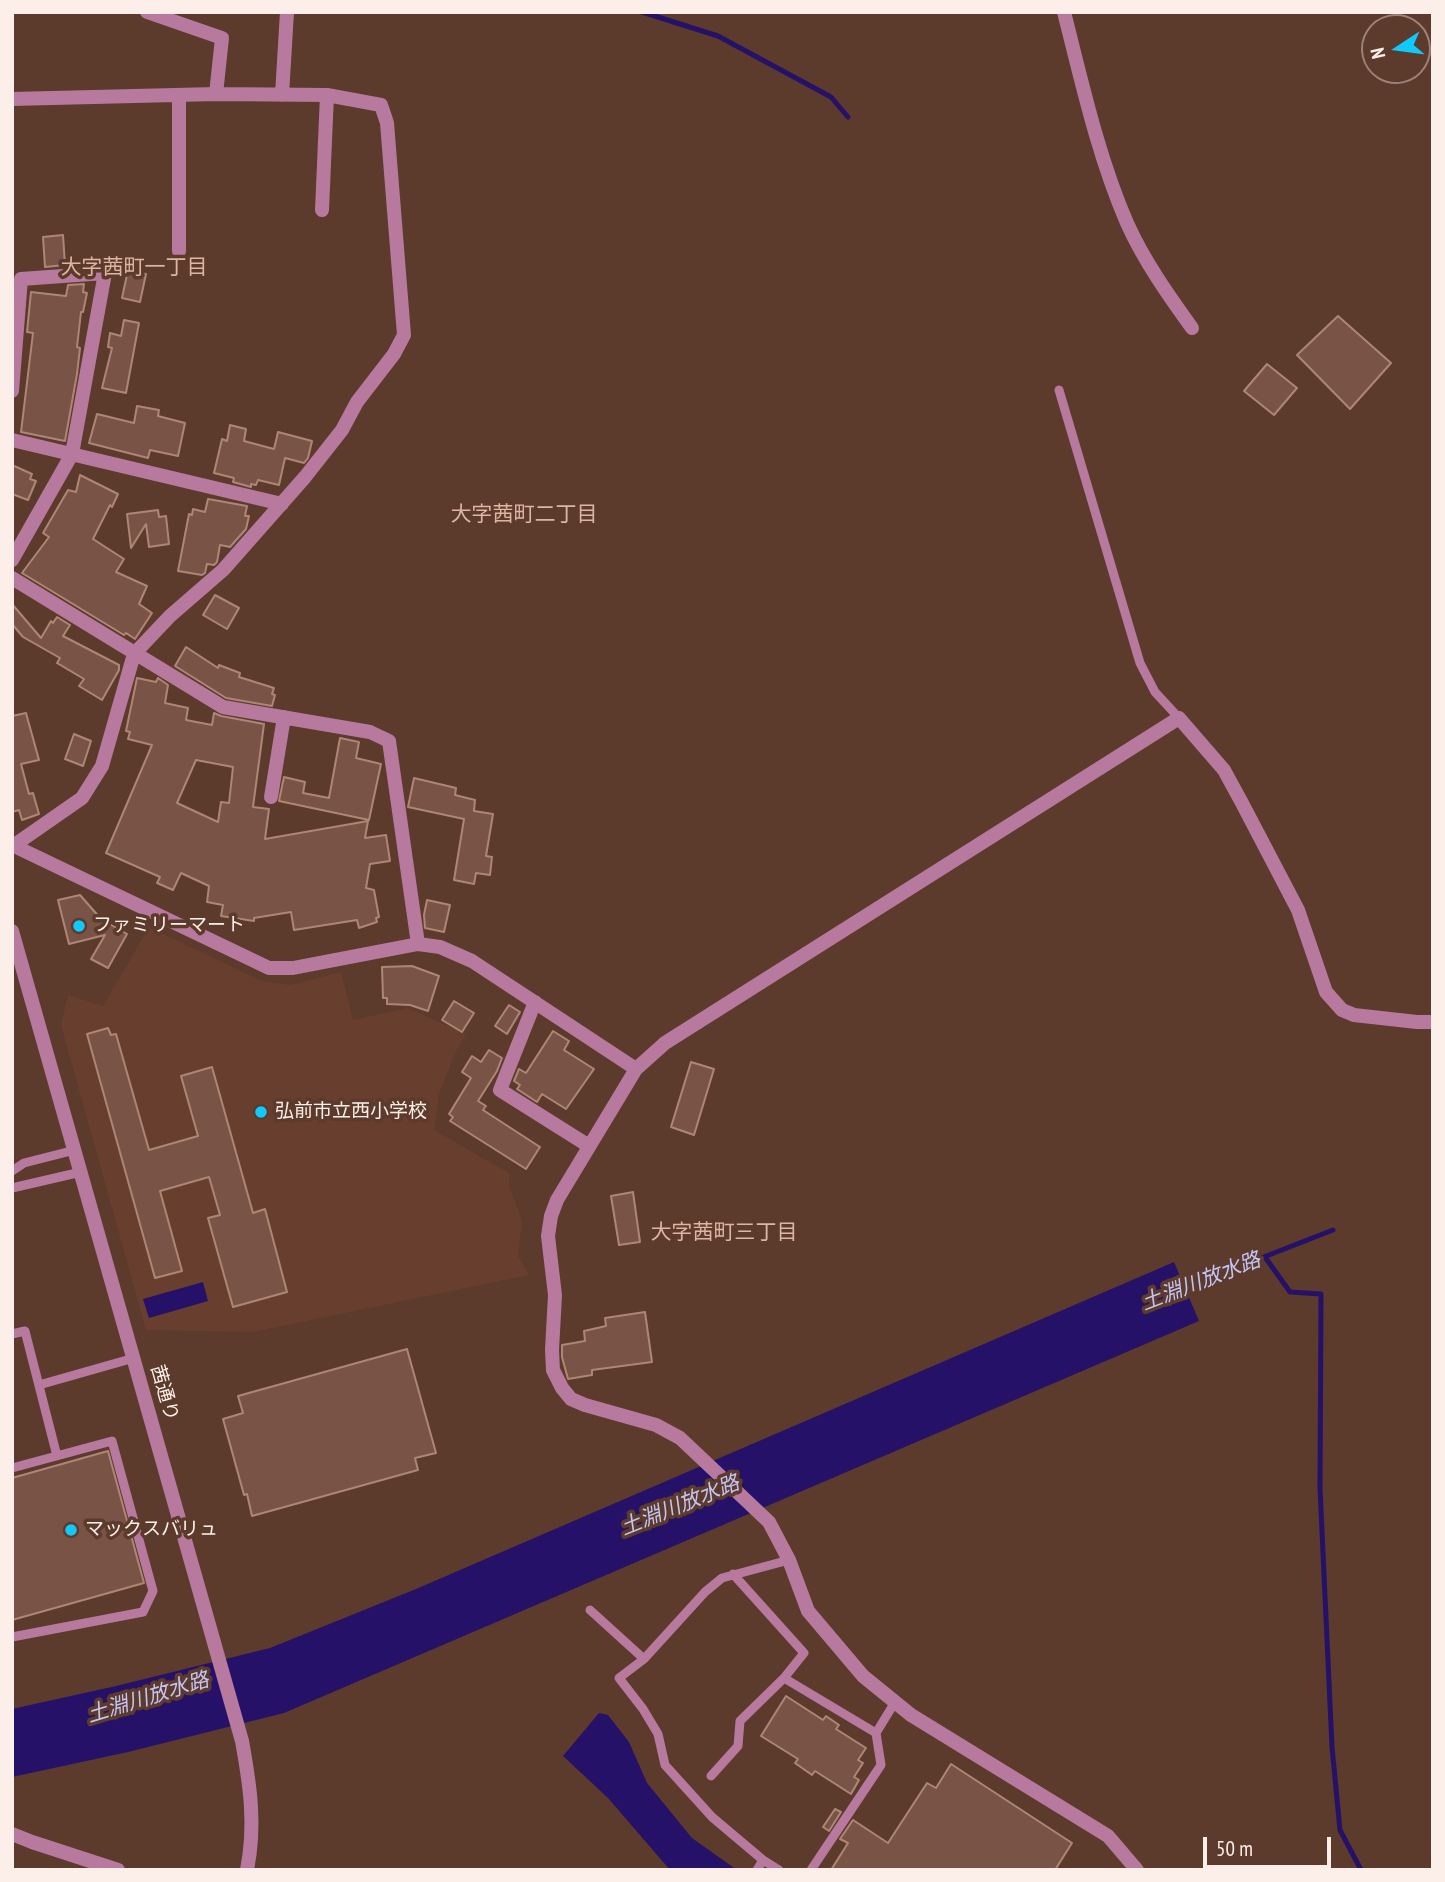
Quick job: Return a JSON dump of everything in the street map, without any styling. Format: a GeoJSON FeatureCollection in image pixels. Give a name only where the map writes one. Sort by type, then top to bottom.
{"type":"FeatureCollection","features":[{"type":"Feature","properties":{"kind":"street"},"geometry":{"type":"LineString","coordinates":[[148,12],[222,38],[216,94]]}},
{"type":"Feature","properties":{"kind":"street"},"geometry":{"type":"LineString","coordinates":[[282,95],[287,12]]}},
{"type":"Feature","properties":{"kind":"street"},"geometry":{"type":"LineString","coordinates":[[1064,12],[1100,148],[1127,223],[1142,253],[1192,328]]}},
{"type":"Feature","properties":{"kind":"street"},"geometry":{"type":"LineString","coordinates":[[12,99],[216,94],[327,95],[381,105],[387,123],[404,335],[394,354],[357,402],[342,430],[282,504],[223,570],[170,616],[134,654],[102,766],[82,798],[12,845]]}},
{"type":"Feature","properties":{"kind":"street"},"geometry":{"type":"LineString","coordinates":[[179,95],[179,251]]}},
{"type":"Feature","properties":{"kind":"street"},"geometry":{"type":"LineString","coordinates":[[322,210],[327,95]]}},
{"type":"Feature","properties":{"kind":"street"},"geometry":{"type":"LineString","coordinates":[[12,391],[21,279],[105,273],[72,454],[12,560]]}},
{"type":"Feature","properties":{"kind":"street"},"geometry":{"type":"LineString","coordinates":[[12,440],[282,504]]}},
{"type":"Feature","properties":{"kind":"street"},"geometry":{"type":"LineString","coordinates":[[12,578],[223,707],[370,732],[390,741],[418,944]]}},
{"type":"Feature","properties":{"kind":"street"},"geometry":{"type":"LineString","coordinates":[[271,797],[284,717]]}},
{"type":"Feature","properties":{"kind":"street"},"geometry":{"type":"LineString","coordinates":[[1137,1870],[1108,1836],[911,1715],[863,1676],[808,1611],[789,1560],[769,1522],[680,1438],[656,1425],[571,1399],[553,1370],[555,1295],[548,1236],[551,1216],[557,1199],[636,1069],[665,1043],[1179,718],[1218,763],[1242,803],[1298,910],[1326,992],[1342,1010],[1354,1016],[1418,1023],[1433,1022]]}},
{"type":"Feature","properties":{"kind":"street"},"geometry":{"type":"LineString","coordinates":[[12,845],[268,968],[293,968],[418,944],[440,947],[472,961],[636,1069]]}},
{"type":"Feature","properties":{"kind":"street","name":"茜通り"},"geometry":{"type":"LineString","coordinates":[[12,931],[242,1741],[252,1807],[253,1843],[247,1870]]}},
{"type":"Feature","properties":{"kind":"street"},"geometry":{"type":"LineString","coordinates":[[534,1002],[500,1090],[589,1146]]}},
{"type":"Feature","properties":{"kind":"street"},"geometry":{"type":"LineString","coordinates":[[12,1834],[118,1870]]}},
{"type":"Feature","properties":{"kind":"lane"},"geometry":{"type":"LineString","coordinates":[[1059,390],[1140,663],[1155,692],[1179,718]]}},
{"type":"Feature","properties":{"kind":"lane"},"geometry":{"type":"LineString","coordinates":[[12,1171],[24,1163],[75,1150]]}},
{"type":"Feature","properties":{"kind":"lane"},"geometry":{"type":"LineString","coordinates":[[12,1188],[81,1172]]}},
{"type":"Feature","properties":{"kind":"lane"},"geometry":{"type":"LineString","coordinates":[[12,1334],[24,1331],[57,1456]]}},
{"type":"Feature","properties":{"kind":"lane"},"geometry":{"type":"LineString","coordinates":[[39,1385],[134,1358]]}},
{"type":"Feature","properties":{"kind":"lane"},"geometry":{"type":"LineString","coordinates":[[12,1468],[112,1441],[153,1591],[143,1612],[12,1637]]}},
{"type":"Feature","properties":{"kind":"lane"},"geometry":{"type":"LineString","coordinates":[[779,1870],[712,1817],[665,1765],[658,1734],[619,1678],[644,1659],[705,1592],[722,1578],[789,1560]]}},
{"type":"Feature","properties":{"kind":"lane"},"geometry":{"type":"LineString","coordinates":[[711,1776],[738,1746],[740,1721],[784,1678],[804,1653],[733,1574]]}},
{"type":"Feature","properties":{"kind":"lane"},"geometry":{"type":"LineString","coordinates":[[590,1610],[644,1659]]}},
{"type":"Feature","properties":{"kind":"lane"},"geometry":{"type":"LineString","coordinates":[[784,1678],[876,1733]]}},
{"type":"Feature","properties":{"kind":"lane"},"geometry":{"type":"LineString","coordinates":[[811,1870],[881,1765],[876,1733],[895,1702]]}},
{"type":"Feature","properties":{"kind":"lane"},"geometry":{"type":"LineString","coordinates":[[757,1870],[764,1860]]}},
{"type":"Feature","properties":{"kind":"shaded area","name":"弘前市立西小学校"},"geometry":{"type":"Polygon","coordinates":[[[149,927],[261,981],[290,985],[341,972],[353,1020],[408,1008],[466,1034],[455,1053],[439,1094],[434,1130],[509,1173],[509,1185],[522,1221],[518,1256],[529,1275],[253,1332],[146,1330],[61,1025],[68,995],[103,1006],[149,927]]]}},
{"type":"Feature","properties":{"kind":"water"},"geometry":{"type":"Polygon","coordinates":[[[1174,1262],[1199,1321],[284,1713],[128,1752],[12,1777],[12,1709],[270,1648],[416,1589],[1174,1262]]]}},
{"type":"Feature","properties":{"kind":"water"},"geometry":{"type":"Polygon","coordinates":[[[203,1282],[208,1301],[149,1318],[143,1299],[203,1282]]]}},
{"type":"Feature","properties":{"kind":"water"},"geometry":{"type":"Polygon","coordinates":[[[599,1713],[608,1715],[629,1742],[647,1783],[692,1838],[737,1870],[670,1870],[608,1798],[563,1756],[599,1713]]]}},
{"type":"Feature","properties":{"kind":"building"},"geometry":{"type":"Polygon","coordinates":[[[63,235],[65,265],[45,267],[43,237],[63,235]]]}},
{"type":"Feature","properties":{"kind":"building"},"geometry":{"type":"Polygon","coordinates":[[[128,270],[146,274],[140,302],[122,298],[128,270]]]}},
{"type":"Feature","properties":{"kind":"building"},"geometry":{"type":"Polygon","coordinates":[[[84,284],[83,292],[87,293],[81,312],[77,374],[65,441],[21,432],[33,333],[27,332],[31,292],[66,296],[68,285],[84,284]]]}},
{"type":"Feature","properties":{"kind":"building"},"geometry":{"type":"Polygon","coordinates":[[[1338,316],[1391,363],[1350,409],[1297,355],[1338,316]]]}},
{"type":"Feature","properties":{"kind":"building"},"geometry":{"type":"Polygon","coordinates":[[[124,320],[139,323],[126,393],[102,388],[112,348],[108,347],[110,333],[121,336],[124,320]]]}},
{"type":"Feature","properties":{"kind":"building"},"geometry":{"type":"Polygon","coordinates":[[[1267,364],[1297,388],[1274,415],[1244,391],[1267,364]]]}},
{"type":"Feature","properties":{"kind":"building"},"geometry":{"type":"Polygon","coordinates":[[[137,406],[159,410],[158,416],[185,423],[178,456],[150,450],[148,458],[89,443],[97,414],[134,423],[137,406]]]}},
{"type":"Feature","properties":{"kind":"building"},"geometry":{"type":"Polygon","coordinates":[[[230,425],[246,429],[244,441],[274,449],[278,432],[312,441],[308,458],[304,463],[285,458],[279,485],[258,480],[256,485],[251,484],[251,487],[233,482],[234,478],[214,473],[222,439],[227,441],[230,425]]]}},
{"type":"Feature","properties":{"kind":"building"},"geometry":{"type":"Polygon","coordinates":[[[12,465],[32,474],[30,479],[36,481],[28,500],[12,494],[12,465]]]}},
{"type":"Feature","properties":{"kind":"building"},"geometry":{"type":"Polygon","coordinates":[[[80,475],[118,494],[93,539],[124,559],[116,572],[147,586],[139,604],[152,613],[135,639],[22,573],[49,537],[43,533],[68,490],[76,492],[80,475]]]}},
{"type":"Feature","properties":{"kind":"building"},"geometry":{"type":"Polygon","coordinates":[[[208,499],[247,506],[245,516],[249,516],[246,529],[230,547],[220,545],[217,562],[214,565],[207,564],[202,575],[178,571],[189,514],[192,515],[193,509],[205,512],[208,499]]]}},
{"type":"Feature","properties":{"kind":"building"},"geometry":{"type":"Polygon","coordinates":[[[158,510],[159,517],[166,516],[169,544],[149,547],[146,524],[131,548],[127,514],[158,510]]]}},
{"type":"Feature","properties":{"kind":"building"},"geometry":{"type":"Polygon","coordinates":[[[215,595],[239,608],[227,629],[203,615],[215,595]]]}},
{"type":"Feature","properties":{"kind":"building"},"geometry":{"type":"Polygon","coordinates":[[[12,604],[41,638],[51,621],[53,623],[57,617],[70,625],[63,636],[119,665],[119,670],[102,700],[79,686],[84,679],[57,663],[60,658],[23,637],[12,624],[12,604]]]}},
{"type":"Feature","properties":{"kind":"building"},"geometry":{"type":"Polygon","coordinates":[[[186,647],[218,668],[219,665],[240,673],[239,677],[274,688],[272,706],[226,698],[175,666],[186,647]]]}},
{"type":"Feature","properties":{"kind":"building"},"geometry":{"type":"Polygon","coordinates":[[[137,678],[156,682],[158,678],[168,685],[165,703],[188,708],[186,720],[212,725],[214,713],[264,724],[253,807],[269,809],[265,839],[368,821],[365,838],[386,835],[390,861],[370,864],[366,888],[374,890],[379,917],[376,918],[377,922],[359,928],[357,920],[294,930],[291,912],[254,918],[254,921],[221,916],[223,905],[207,902],[209,886],[181,873],[173,890],[157,883],[160,877],[106,853],[152,745],[128,739],[130,732],[126,731],[137,678]],[[196,760],[177,803],[218,822],[221,802],[229,803],[233,767],[196,760]]]}},
{"type":"Feature","properties":{"kind":"building"},"geometry":{"type":"Polygon","coordinates":[[[26,713],[39,760],[21,764],[29,794],[33,793],[39,814],[22,820],[19,810],[12,812],[12,716],[26,713]]]}},
{"type":"Feature","properties":{"kind":"building"},"geometry":{"type":"Polygon","coordinates":[[[74,734],[91,741],[83,766],[65,759],[74,734]]]}},
{"type":"Feature","properties":{"kind":"building"},"geometry":{"type":"Polygon","coordinates":[[[340,738],[359,742],[356,758],[381,764],[369,820],[279,801],[284,777],[305,782],[303,793],[329,798],[340,738]]]}},
{"type":"Feature","properties":{"kind":"building"},"geometry":{"type":"Polygon","coordinates":[[[414,778],[456,788],[455,795],[475,800],[474,811],[493,814],[486,856],[492,857],[490,875],[476,873],[474,884],[454,880],[464,819],[408,807],[414,778]]]}},
{"type":"Feature","properties":{"kind":"building"},"geometry":{"type":"Polygon","coordinates":[[[80,895],[101,919],[127,934],[108,968],[91,959],[105,935],[69,944],[58,900],[80,895]]]}},
{"type":"Feature","properties":{"kind":"building"},"geometry":{"type":"Polygon","coordinates":[[[427,900],[450,905],[444,932],[425,928],[427,900]]]}},
{"type":"Feature","properties":{"kind":"building"},"geometry":{"type":"Polygon","coordinates":[[[412,966],[439,976],[428,1011],[410,1005],[387,1004],[387,998],[383,998],[382,967],[412,966]]]}},
{"type":"Feature","properties":{"kind":"building"},"geometry":{"type":"Polygon","coordinates":[[[454,1001],[474,1013],[462,1032],[442,1020],[454,1001]]]}},
{"type":"Feature","properties":{"kind":"building"},"geometry":{"type":"Polygon","coordinates":[[[509,1005],[520,1012],[507,1034],[495,1026],[509,1005]]]}},
{"type":"Feature","properties":{"kind":"building"},"geometry":{"type":"Polygon","coordinates":[[[108,1028],[111,1035],[116,1034],[149,1150],[198,1136],[181,1076],[212,1067],[253,1213],[265,1209],[287,1292],[233,1307],[208,1218],[220,1215],[209,1177],[160,1191],[182,1271],[155,1278],[87,1034],[108,1028]]]}},
{"type":"Feature","properties":{"kind":"building"},"geometry":{"type":"Polygon","coordinates":[[[553,1031],[569,1041],[564,1050],[594,1069],[566,1109],[542,1094],[537,1102],[517,1089],[520,1085],[514,1081],[519,1069],[526,1073],[553,1031]]]}},
{"type":"Feature","properties":{"kind":"building"},"geometry":{"type":"Polygon","coordinates":[[[489,1050],[502,1058],[478,1101],[486,1106],[483,1110],[540,1147],[526,1169],[450,1121],[453,1117],[449,1114],[471,1078],[462,1072],[472,1056],[481,1062],[489,1050]]]}},
{"type":"Feature","properties":{"kind":"building"},"geometry":{"type":"Polygon","coordinates":[[[691,1062],[714,1069],[694,1135],[671,1127],[691,1062]]]}},
{"type":"Feature","properties":{"kind":"building"},"geometry":{"type":"Polygon","coordinates":[[[633,1192],[640,1242],[619,1245],[611,1196],[633,1192]]]}},
{"type":"Feature","properties":{"kind":"building"},"geometry":{"type":"Polygon","coordinates":[[[645,1312],[652,1362],[592,1370],[592,1375],[568,1379],[562,1345],[585,1341],[584,1331],[606,1326],[605,1318],[645,1312]]]}},
{"type":"Feature","properties":{"kind":"building"},"geometry":{"type":"Polygon","coordinates":[[[407,1349],[436,1453],[415,1458],[418,1470],[252,1516],[223,1419],[243,1413],[238,1396],[407,1349]]]}},
{"type":"Feature","properties":{"kind":"building","name":"マックスバリュ"},"geometry":{"type":"Polygon","coordinates":[[[108,1451],[144,1583],[12,1620],[12,1478],[108,1451]]]}},
{"type":"Feature","properties":{"kind":"building"},"geometry":{"type":"Polygon","coordinates":[[[786,1696],[823,1720],[826,1716],[839,1725],[836,1729],[866,1748],[858,1760],[863,1763],[854,1777],[859,1780],[851,1794],[815,1771],[812,1775],[795,1763],[798,1759],[761,1736],[786,1696]]]}},
{"type":"Feature","properties":{"kind":"building"},"geometry":{"type":"Polygon","coordinates":[[[951,1764],[1072,1843],[1055,1870],[831,1870],[848,1843],[840,1839],[853,1820],[888,1843],[927,1783],[936,1788],[951,1764]]]}},
{"type":"Feature","properties":{"kind":"building"},"geometry":{"type":"Polygon","coordinates":[[[835,1809],[841,1812],[829,1831],[823,1827],[835,1809]]]}},
{"type":"Feature","properties":{"kind":"waterway"},"geometry":{"type":"LineString","coordinates":[[642,12],[718,36],[831,97],[848,117]]}},
{"type":"Feature","properties":{"kind":"waterway","name":"土淵川放水路"},"geometry":{"type":"LineString","coordinates":[[1179,1290],[1333,1230]]}},
{"type":"Feature","properties":{"kind":"waterway"},"geometry":{"type":"LineString","coordinates":[[1265,1257],[1290,1292],[1321,1294],[1320,1488],[1332,1747],[1340,1830],[1361,1870]]}},
{"type":"Feature","properties":{"kind":"place","name":"ファミリーマート"},"geometry":{"type":"Point","coordinates":[79,926]}},
{"type":"Feature","properties":{"kind":"place","name":"弘前市立西小学校"},"geometry":{"type":"Point","coordinates":[261,1112]}},
{"type":"Feature","properties":{"kind":"place","name":"マックスバリュ"},"geometry":{"type":"Point","coordinates":[71,1530]}},
{"type":"Feature","properties":{"kind":"district","name":"大字茜町一丁目"},"geometry":{"type":"Point","coordinates":[134,268]}},
{"type":"Feature","properties":{"kind":"district","name":"大字茜町二丁目"},"geometry":{"type":"Point","coordinates":[524,515]}},
{"type":"Feature","properties":{"kind":"district","name":"大字茜町三丁目"},"geometry":{"type":"Point","coordinates":[724,1233]}}]}
